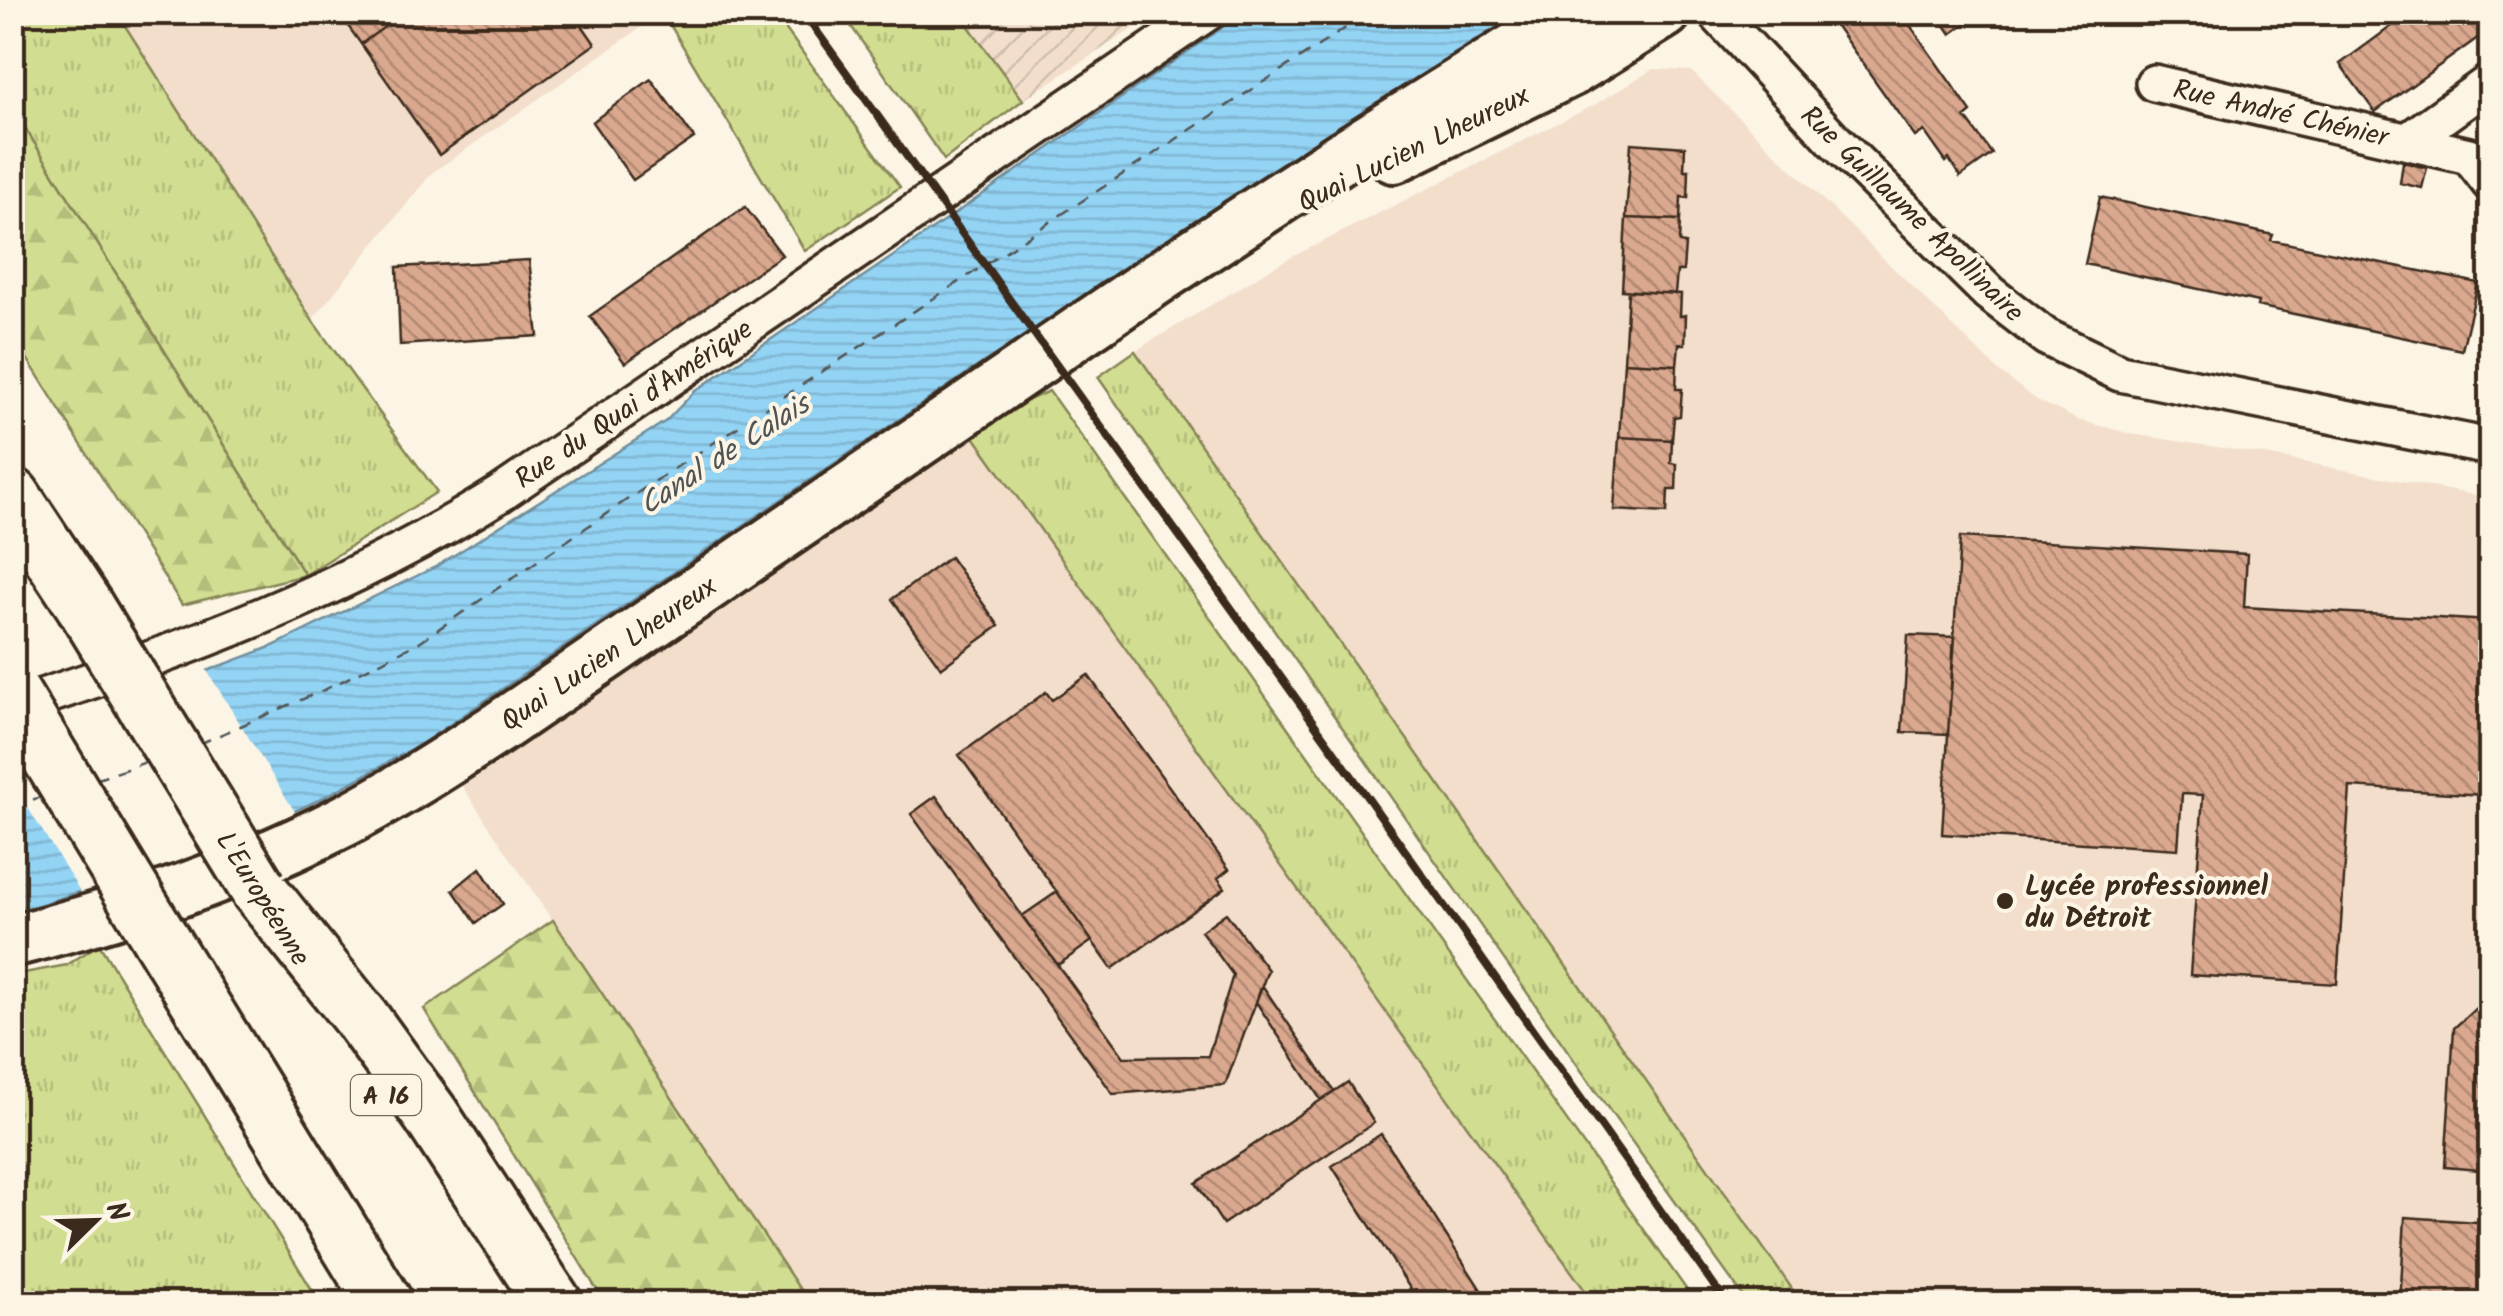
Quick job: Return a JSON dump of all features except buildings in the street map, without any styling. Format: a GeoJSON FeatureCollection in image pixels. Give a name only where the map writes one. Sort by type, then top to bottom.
{"type":"FeatureCollection","features":[{"type":"Feature","properties":{"kind":"highway","name":"L'Européenne"},"geometry":{"type":"LineString","coordinates":[[12,496],[350,1033],[510,1304]]}},
{"type":"Feature","properties":{"kind":"highway"},"geometry":{"type":"LineString","coordinates":[[12,694],[384,1304]]}},
{"type":"Feature","properties":{"kind":"highway"},"geometry":{"type":"LineString","coordinates":[[258,889],[432,1114],[554,1304]]}},
{"type":"Feature","properties":{"kind":"street","name":"Rue du Quai d'Amérique"},"geometry":{"type":"LineString","coordinates":[[12,707],[138,666],[264,614],[337,583],[450,525],[1208,12]]}},
{"type":"Feature","properties":{"kind":"street","name":"Quai Lucien Lheureux"},"geometry":{"type":"LineString","coordinates":[[12,941],[132,907],[246,865],[393,793],[501,726],[1158,278],[1574,12]]}},
{"type":"Feature","properties":{"kind":"street","name":"Quai Lucien Lheureux"},"geometry":{"type":"LineString","coordinates":[[1158,278],[1293,206],[1557,78],[1665,12]]}},
{"type":"Feature","properties":{"kind":"street","name":"Rue Guillaume Apollinaire"},"geometry":{"type":"LineString","coordinates":[[1716,12],[1836,142],[1988,293],[2046,337],[2120,372],[2490,447]]}},
{"type":"Feature","properties":{"kind":"street","name":"Rue André Chénier"},"geometry":{"type":"LineString","coordinates":[[2408,141],[2490,82]]}},
{"type":"Feature","properties":{"kind":"street","name":"Rue André Chénier"},"geometry":{"type":"LineString","coordinates":[[2154,83],[2470,156],[2490,182]]}},
{"type":"Feature","properties":{"kind":"shaded area"},"geometry":{"type":"Polygon","coordinates":[[[117,13],[662,13],[432,173],[312,320],[117,13]]]}},
{"type":"Feature","properties":{"kind":"shaded area"},"geometry":{"type":"Polygon","coordinates":[[[959,13],[1157,13],[1023,100],[959,13]]]}},
{"type":"Feature","properties":{"kind":"shaded area","name":"Lycée professionnel du Détroit"},"geometry":{"type":"Polygon","coordinates":[[[1653,69],[1691,71],[2001,373],[2037,400],[2078,420],[2131,434],[2261,454],[2490,498],[2490,1303],[1802,1303],[1135,351],[1282,262],[1596,104],[1653,69]]]}},
{"type":"Feature","properties":{"kind":"shaded area"},"geometry":{"type":"Polygon","coordinates":[[[967,427],[1594,1303],[809,1303],[454,774],[967,427]]]}},
{"type":"Feature","properties":{"kind":"green space"},"geometry":{"type":"Polygon","coordinates":[[[13,13],[117,13],[312,320],[437,492],[305,575],[13,109],[13,13]]]}},
{"type":"Feature","properties":{"kind":"green space"},"geometry":{"type":"Polygon","coordinates":[[[663,13],[774,13],[900,187],[805,251],[663,13]]]}},
{"type":"Feature","properties":{"kind":"green space"},"geometry":{"type":"Polygon","coordinates":[[[842,13],[959,13],[1023,100],[944,160],[842,13]]]}},
{"type":"Feature","properties":{"kind":"green space"},"geometry":{"type":"Polygon","coordinates":[[[13,109],[305,575],[182,605],[13,336],[13,109]]]}},
{"type":"Feature","properties":{"kind":"green space"},"geometry":{"type":"Polygon","coordinates":[[[1135,351],[1802,1303],[1748,1303],[1597,1093],[1098,377],[1135,351]]]}},
{"type":"Feature","properties":{"kind":"green space"},"geometry":{"type":"Polygon","coordinates":[[[1049,391],[1696,1303],[1594,1303],[967,427],[1049,391]]]}},
{"type":"Feature","properties":{"kind":"green space"},"geometry":{"type":"Polygon","coordinates":[[[553,920],[809,1303],[605,1303],[424,1009],[553,920]]]}},
{"type":"Feature","properties":{"kind":"green space"},"geometry":{"type":"Polygon","coordinates":[[[99,944],[320,1303],[13,1303],[13,975],[67,965],[99,944]]]}},
{"type":"Feature","properties":{"kind":"water","name":"Canal de Calais"},"geometry":{"type":"Polygon","coordinates":[[[1243,13],[1540,13],[987,360],[424,742],[330,794],[242,834],[13,913],[12,738],[273,646],[437,566],[666,421],[695,391],[1243,13]]]}},
{"type":"Feature","properties":{"kind":"pier"},"geometry":{"type":"Polygon","coordinates":[[[204,666],[297,815],[196,857],[83,896],[13,784],[12,732],[204,666]]]}},
{"type":"Feature","properties":{"kind":"ferry route"},"geometry":{"type":"LineString","coordinates":[[199,744],[326,689],[418,643],[625,501],[1370,12]]}},
{"type":"Feature","properties":{"kind":"ferry route"},"geometry":{"type":"LineString","coordinates":[[95,780],[149,761]]}},
{"type":"Feature","properties":{"kind":"ferry route"},"geometry":{"type":"LineString","coordinates":[[12,806],[44,796]]}},
{"type":"Feature","properties":{"kind":"railway"},"geometry":{"type":"LineString","coordinates":[[803,12],[1727,1304]]}},
{"type":"Feature","properties":{"kind":"place","name":"Lycée professionnel du Détroit"},"geometry":{"type":"Point","coordinates":[2005,901]}}]}
